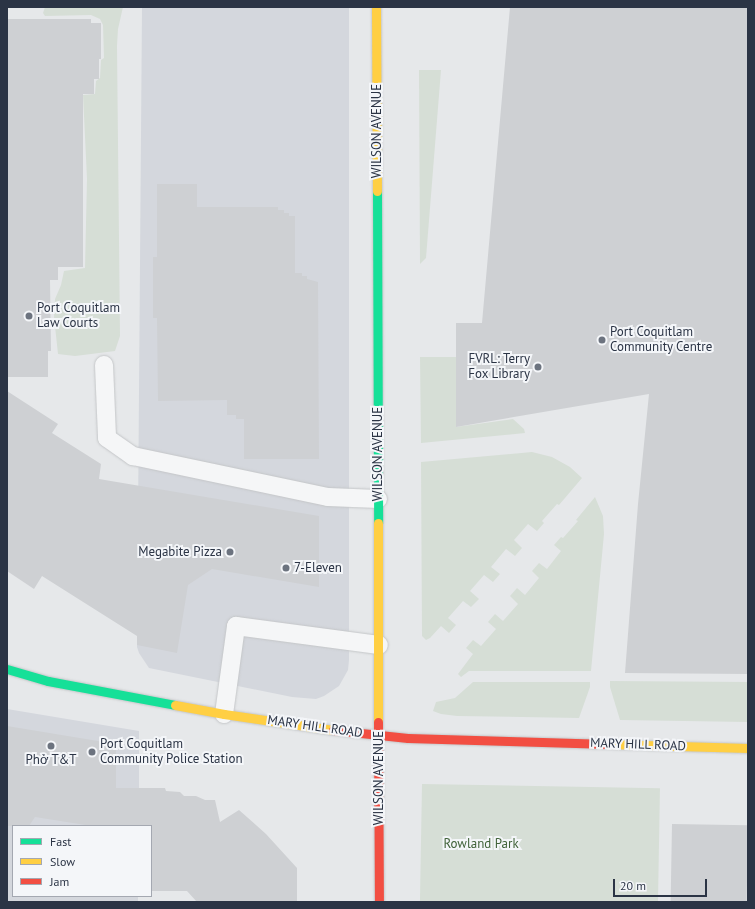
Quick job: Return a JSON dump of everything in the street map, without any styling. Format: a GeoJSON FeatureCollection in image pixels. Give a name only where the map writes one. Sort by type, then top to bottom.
{"type":"FeatureCollection","features":[{"type":"Feature","properties":{"kind":"street","name":"WILSON AVENUE"},"geometry":{"type":"LineString","coordinates":[[376,7],[379,902]]}},
{"type":"Feature","properties":{"kind":"street","name":"MARY HILL ROAD"},"geometry":{"type":"LineString","coordinates":[[7,669],[48,681],[224,714],[379,736],[748,748]]}},
{"type":"Feature","properties":{"kind":"lane"},"geometry":{"type":"LineString","coordinates":[[104,365],[107,438],[133,456],[328,497],[378,499]]}},
{"type":"Feature","properties":{"kind":"lane"},"geometry":{"type":"LineString","coordinates":[[224,714],[236,626],[379,645]]}},
{"type":"Feature","properties":{"kind":"shaded area"},"geometry":{"type":"Polygon","coordinates":[[[142,7],[349,7],[349,660],[348,670],[339,686],[324,696],[316,699],[292,697],[149,668],[139,653],[137,647],[142,7]]]}},
{"type":"Feature","properties":{"kind":"shaded area"},"geometry":{"type":"Polygon","coordinates":[[[7,709],[139,731],[139,825],[12,825],[12,897],[138,897],[138,902],[7,902],[7,709]]]}},
{"type":"Feature","properties":{"kind":"green space"},"geometry":{"type":"Polygon","coordinates":[[[45,7],[123,7],[118,29],[117,46],[120,336],[115,351],[75,356],[58,354],[54,317],[55,299],[61,285],[64,271],[85,268],[87,179],[83,95],[95,94],[96,81],[100,78],[101,60],[104,58],[103,25],[100,19],[91,15],[45,16],[43,13],[45,7]]]}},
{"type":"Feature","properties":{"kind":"green space"},"geometry":{"type":"Polygon","coordinates":[[[419,70],[441,70],[426,258],[420,264],[419,70]]]}},
{"type":"Feature","properties":{"kind":"green space"},"geometry":{"type":"Polygon","coordinates":[[[420,357],[456,357],[456,427],[513,419],[524,429],[525,433],[421,443],[420,357]]]}},
{"type":"Feature","properties":{"kind":"green space"},"geometry":{"type":"Polygon","coordinates":[[[532,452],[552,457],[570,467],[582,478],[559,505],[557,504],[542,521],[544,523],[537,531],[528,524],[514,540],[522,548],[515,556],[506,549],[491,567],[500,574],[493,582],[484,575],[470,591],[479,599],[471,607],[463,601],[448,618],[456,625],[449,633],[441,626],[430,638],[426,640],[422,636],[421,462],[532,452]]]}},
{"type":"Feature","properties":{"kind":"green space"},"geometry":{"type":"Polygon","coordinates":[[[595,497],[603,516],[604,534],[591,671],[469,671],[461,677],[458,674],[473,654],[466,648],[473,640],[481,646],[496,629],[488,622],[495,614],[503,621],[518,604],[510,596],[517,588],[525,595],[539,578],[532,571],[539,563],[547,569],[561,551],[554,545],[561,537],[563,538],[578,521],[576,520],[595,497]]]}},
{"type":"Feature","properties":{"kind":"green space"},"geometry":{"type":"Polygon","coordinates":[[[610,681],[748,682],[748,722],[620,720],[610,687],[610,681]]]}},
{"type":"Feature","properties":{"kind":"green space"},"geometry":{"type":"Polygon","coordinates":[[[473,682],[590,682],[590,687],[579,718],[457,716],[441,714],[433,711],[436,702],[455,698],[473,682]]]}},
{"type":"Feature","properties":{"kind":"green space","name":"Rowland Park"},"geometry":{"type":"Polygon","coordinates":[[[422,784],[660,788],[658,902],[420,902],[422,784]]]}},
{"type":"Feature","properties":{"kind":"building","name":"Port Coquitlam Community Centre"},"geometry":{"type":"Polygon","coordinates":[[[510,7],[748,7],[748,674],[625,673],[638,504],[649,394],[456,427],[456,323],[482,323],[510,7]]]}},
{"type":"Feature","properties":{"kind":"building","name":"Port Coquitlam Law Courts"},"geometry":{"type":"Polygon","coordinates":[[[7,19],[91,19],[91,23],[101,23],[101,59],[99,59],[99,79],[94,79],[94,94],[83,94],[83,267],[58,267],[58,280],[50,280],[51,351],[48,351],[48,377],[7,377],[7,19]]]}},
{"type":"Feature","properties":{"kind":"building"},"geometry":{"type":"Polygon","coordinates":[[[157,184],[197,184],[197,207],[278,207],[278,210],[284,210],[284,213],[289,213],[289,216],[295,216],[295,273],[302,273],[302,276],[307,276],[307,279],[318,282],[319,459],[244,459],[244,419],[236,419],[236,415],[227,415],[227,400],[158,401],[157,318],[153,318],[153,257],[157,257],[157,184]]]}},
{"type":"Feature","properties":{"kind":"building"},"geometry":{"type":"Polygon","coordinates":[[[7,391],[58,424],[52,433],[101,464],[99,479],[319,516],[319,587],[212,569],[188,585],[177,653],[137,645],[137,636],[42,576],[34,589],[7,571],[7,391]]]}},
{"type":"Feature","properties":{"kind":"building"},"geometry":{"type":"Polygon","coordinates":[[[7,726],[116,744],[116,788],[165,788],[166,791],[180,792],[184,796],[196,796],[205,800],[215,800],[220,822],[239,810],[266,834],[297,868],[297,902],[197,902],[187,891],[152,891],[152,825],[86,825],[35,817],[30,825],[7,826],[7,726]]]}},
{"type":"Feature","properties":{"kind":"building"},"geometry":{"type":"Polygon","coordinates":[[[672,824],[748,825],[747,902],[671,902],[672,824]]]}},
{"type":"Feature","properties":{"kind":"traffic: fast"},"geometry":{"type":"LineString","coordinates":[[377,191],[378,523]]}},
{"type":"Feature","properties":{"kind":"traffic: fast"},"geometry":{"type":"LineString","coordinates":[[7,669],[48,681],[175,705]]}},
{"type":"Feature","properties":{"kind":"traffic: slow"},"geometry":{"type":"LineString","coordinates":[[376,7],[377,191]]}},
{"type":"Feature","properties":{"kind":"traffic: slow"},"geometry":{"type":"LineString","coordinates":[[378,523],[378,722]]}},
{"type":"Feature","properties":{"kind":"traffic: slow"},"geometry":{"type":"LineString","coordinates":[[175,705],[224,714],[333,730]]}},
{"type":"Feature","properties":{"kind":"traffic: slow"},"geometry":{"type":"LineString","coordinates":[[609,744],[748,748]]}},
{"type":"Feature","properties":{"kind":"traffic: jam"},"geometry":{"type":"LineString","coordinates":[[378,722],[379,902]]}},
{"type":"Feature","properties":{"kind":"traffic: jam"},"geometry":{"type":"LineString","coordinates":[[333,730],[408,738],[609,744]]}},
{"type":"Feature","properties":{"kind":"place","name":"Port Coquitlam Law Courts"},"geometry":{"type":"Point","coordinates":[29,316]}},
{"type":"Feature","properties":{"kind":"place","name":"Port Coquitlam Community Centre"},"geometry":{"type":"Point","coordinates":[602,340]}},
{"type":"Feature","properties":{"kind":"place","name":"FVRL: Terry Fox Library"},"geometry":{"type":"Point","coordinates":[538,367]}},
{"type":"Feature","properties":{"kind":"place","name":"Megabite Pizza"},"geometry":{"type":"Point","coordinates":[230,552]}},
{"type":"Feature","properties":{"kind":"place","name":"7-Eleven"},"geometry":{"type":"Point","coordinates":[286,568]}},
{"type":"Feature","properties":{"kind":"place","name":"Phở T&T"},"geometry":{"type":"Point","coordinates":[51,746]}},
{"type":"Feature","properties":{"kind":"place","name":"Port Coquitlam Community Police Station"},"geometry":{"type":"Point","coordinates":[92,752]}}]}
